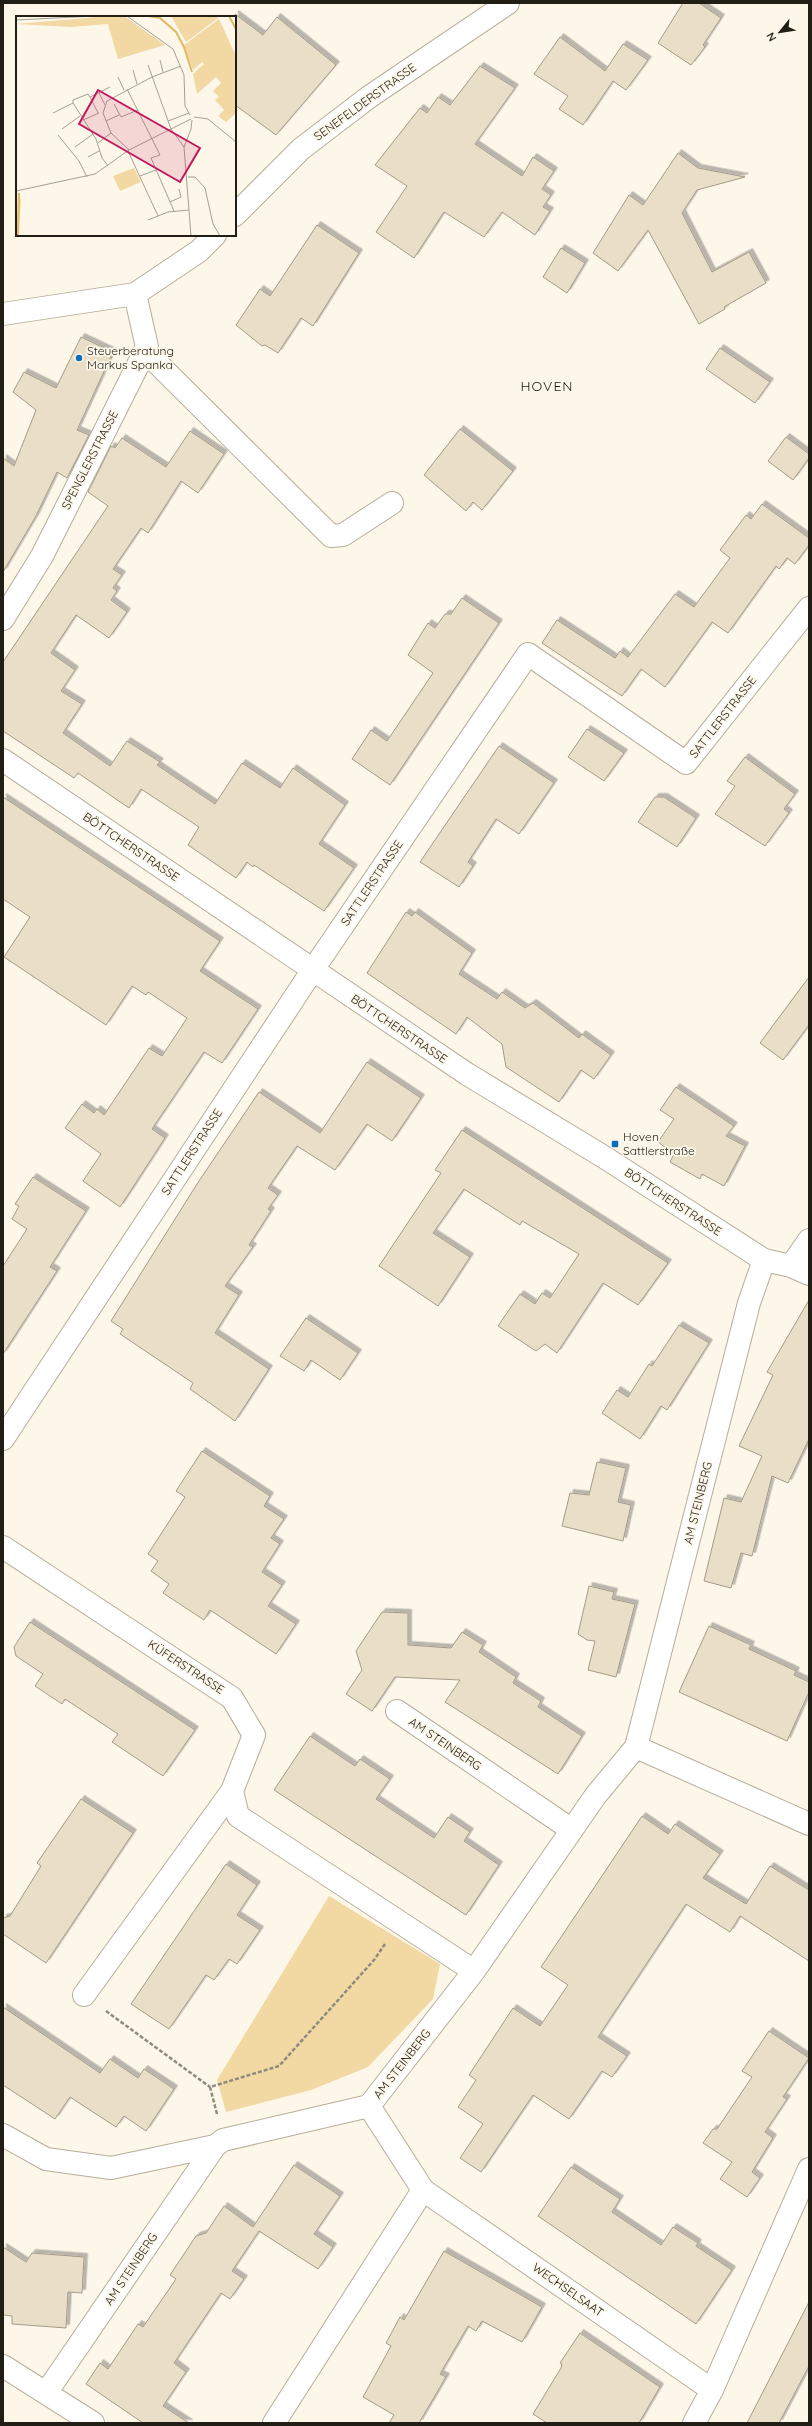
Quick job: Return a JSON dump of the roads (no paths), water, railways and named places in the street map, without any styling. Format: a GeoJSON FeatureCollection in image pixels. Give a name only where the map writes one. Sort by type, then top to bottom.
{"type":"FeatureCollection","features":[{"type":"Feature","properties":{"kind":"street","name":"SENEFELDERSTRASSE"},"geometry":{"type":"LineString","coordinates":[[236,214],[314,139],[369,97],[508,3]]}},
{"type":"Feature","properties":{"kind":"street"},"geometry":{"type":"LineString","coordinates":[[3,314],[135,294],[199,251],[214,236]]}},
{"type":"Feature","properties":{"kind":"street"},"geometry":{"type":"LineString","coordinates":[[135,294],[147,347],[145,351],[331,536],[343,535],[392,503]]}},
{"type":"Feature","properties":{"kind":"street","name":"SPENGLERSTRASSE"},"geometry":{"type":"LineString","coordinates":[[3,618],[42,556],[145,351]]}},
{"type":"Feature","properties":{"kind":"street","name":"SATTLERSTRASSE"},"geometry":{"type":"LineString","coordinates":[[3,1439],[312,971],[528,654],[686,763],[809,608]]}},
{"type":"Feature","properties":{"kind":"street","name":"BÖTTCHERSTRASSE"},"geometry":{"type":"LineString","coordinates":[[3,760],[312,971],[467,1074],[604,1158],[764,1260],[800,1270]]}},
{"type":"Feature","properties":{"kind":"street"},"geometry":{"type":"LineString","coordinates":[[800,1270],[809,1240]]}},
{"type":"Feature","properties":{"kind":"street","name":"AM STEINBERG"},"geometry":{"type":"LineString","coordinates":[[3,2134],[46,2159],[111,2168],[369,2106],[474,1972],[596,1795],[636,1747],[749,1303],[764,1260]]}},
{"type":"Feature","properties":{"kind":"street","name":"KÜFERSTRASSE"},"geometry":{"type":"LineString","coordinates":[[3,1547],[232,1698],[254,1735],[232,1791],[84,1995]]}},
{"type":"Feature","properties":{"kind":"street","name":"AM STEINBERG"},"geometry":{"type":"LineString","coordinates":[[397,1711],[572,1830]]}},
{"type":"Feature","properties":{"kind":"street"},"geometry":{"type":"LineString","coordinates":[[636,1747],[809,1824]]}},
{"type":"Feature","properties":{"kind":"street"},"geometry":{"type":"LineString","coordinates":[[232,1791],[238,1816],[474,1972]]}},
{"type":"Feature","properties":{"kind":"street","name":"WECHSELSAAT"},"geometry":{"type":"LineString","coordinates":[[369,2106],[424,2190],[712,2390]]}},
{"type":"Feature","properties":{"kind":"street","name":"AM STEINBERG"},"geometry":{"type":"LineString","coordinates":[[46,2393],[219,2143]]}},
{"type":"Feature","properties":{"kind":"street"},"geometry":{"type":"LineString","coordinates":[[694,2423],[712,2390],[809,2169]]}},
{"type":"Feature","properties":{"kind":"street"},"geometry":{"type":"LineString","coordinates":[[274,2423],[424,2190]]}},
{"type":"Feature","properties":{"kind":"street"},"geometry":{"type":"LineString","coordinates":[[3,2366],[93,2423]]}},
{"type":"Feature","properties":{"kind":"place","name":"Steuerberatung Markus Spanka"},"geometry":{"type":"Point","coordinates":[79,358]}},
{"type":"Feature","properties":{"kind":"place","name":"Hoven Sattlerstraße"},"geometry":{"type":"Point","coordinates":[615,1144]}},
{"type":"Feature","properties":{"kind":"district","name":"HOVEN"},"geometry":{"type":"Point","coordinates":[547,386]}}]}
